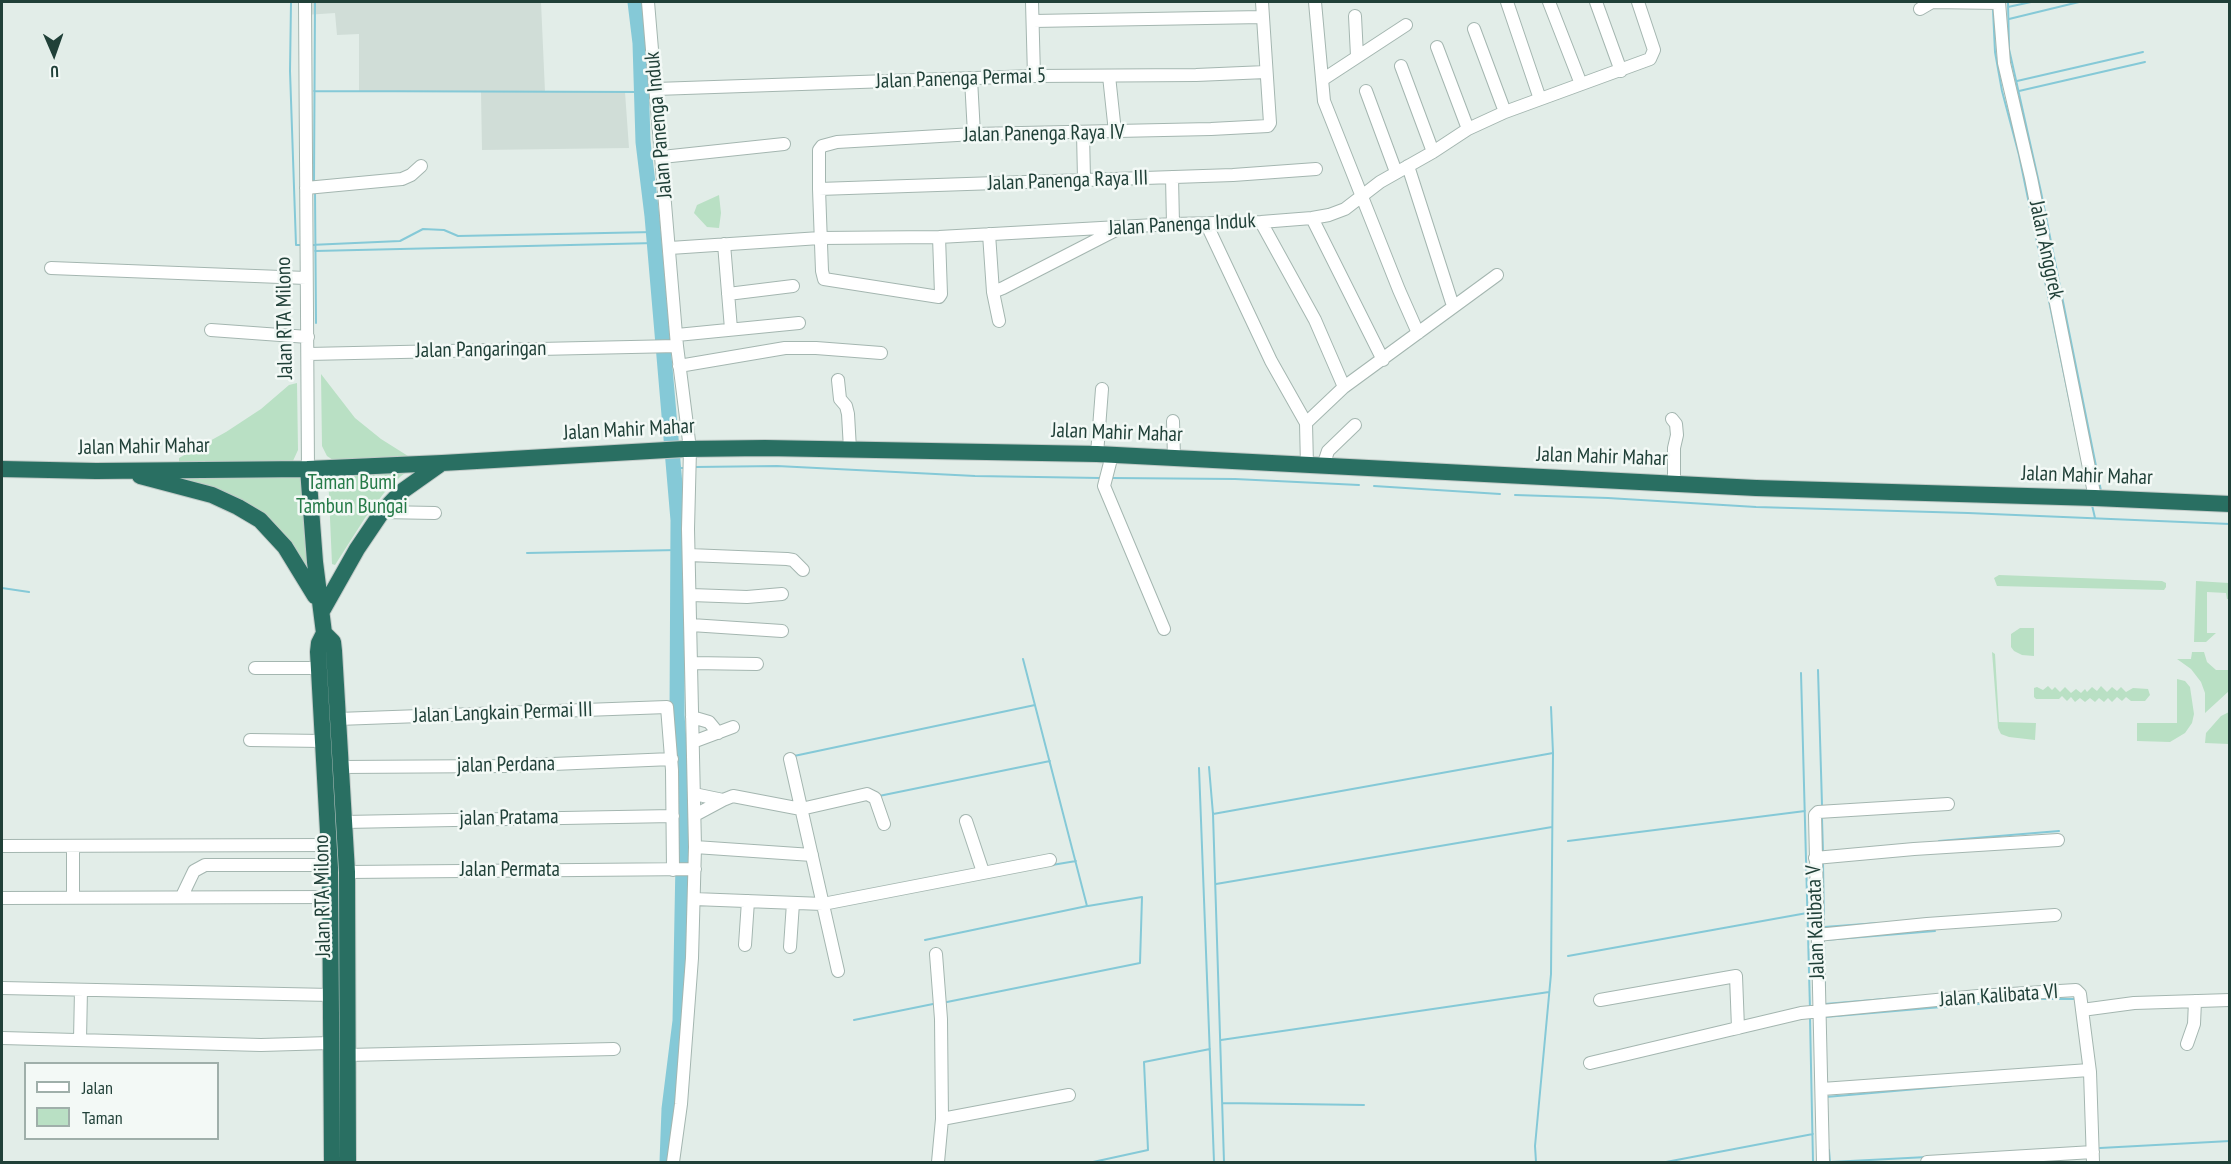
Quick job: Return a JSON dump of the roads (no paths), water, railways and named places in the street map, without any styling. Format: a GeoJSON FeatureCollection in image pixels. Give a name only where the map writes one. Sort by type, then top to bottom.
{"type":"FeatureCollection","features":[{"type":"Feature","properties":{"kind":"highway","name":"Jalan Mahir Mahar"},"geometry":{"type":"LineString","coordinates":[[2,469],[96,471],[308,469],[442,464],[687,449],[850,449],[1104,455],[1674,482],[1756,488],[2229,504]]}},
{"type":"Feature","properties":{"kind":"highway"},"geometry":{"type":"LineString","coordinates":[[322,611],[357,549],[382,512],[401,492],[442,464]]}},
{"type":"Feature","properties":{"kind":"highway","name":"Jalan RTA Milono"},"geometry":{"type":"LineString","coordinates":[[308,469],[315,562],[324,633],[319,643],[319,668],[330,866],[331,995],[336,1032],[347,1055],[348,1162]]}},
{"type":"Feature","properties":{"kind":"highway"},"geometry":{"type":"LineString","coordinates":[[96,471],[176,484],[225,500],[250,513],[269,528],[285,546],[308,582],[322,611]]}},
{"type":"Feature","properties":{"kind":"highway","name":"Jalan RTA Milono"},"geometry":{"type":"LineString","coordinates":[[324,633],[331,639],[334,646],[347,872],[336,1032],[332,1162]]}},
{"type":"Feature","properties":{"kind":"street","name":"Jalan RTA Milono"},"geometry":{"type":"LineString","coordinates":[[305,2],[308,469]]}},
{"type":"Feature","properties":{"kind":"street","name":"Jalan Panenga Induk"},"geometry":{"type":"LineString","coordinates":[[648,2],[670,248],[675,342],[687,449],[695,847],[683,869]]}},
{"type":"Feature","properties":{"kind":"street"},"geometry":{"type":"LineString","coordinates":[[1032,2],[1034,76]]}},
{"type":"Feature","properties":{"kind":"street"},"geometry":{"type":"LineString","coordinates":[[1262,2],[1266,72]]}},
{"type":"Feature","properties":{"kind":"street"},"geometry":{"type":"LineString","coordinates":[[1315,2],[1324,101],[1418,333]]}},
{"type":"Feature","properties":{"kind":"street"},"geometry":{"type":"LineString","coordinates":[[1507,2],[1540,99]]}},
{"type":"Feature","properties":{"kind":"street"},"geometry":{"type":"LineString","coordinates":[[1549,2],[1581,84]]}},
{"type":"Feature","properties":{"kind":"street"},"geometry":{"type":"LineString","coordinates":[[1596,2],[1621,71]]}},
{"type":"Feature","properties":{"kind":"street","name":"Jalan Panenga Induk"},"geometry":{"type":"LineString","coordinates":[[670,248],[820,238],[939,237],[1173,224],[1261,222],[1312,218],[1342,211],[1402,169],[1468,129],[1505,112],[1650,59],[1654,55],[1638,2]]}},
{"type":"Feature","properties":{"kind":"street"},"geometry":{"type":"LineString","coordinates":[[1920,9],[1932,2],[1999,2]]}},
{"type":"Feature","properties":{"kind":"street","name":"Jalan Anggrek"},"geometry":{"type":"LineString","coordinates":[[1999,2],[2004,63],[2031,178],[2095,498]]}},
{"type":"Feature","properties":{"kind":"street"},"geometry":{"type":"LineString","coordinates":[[1355,16],[1357,56]]}},
{"type":"Feature","properties":{"kind":"street"},"geometry":{"type":"LineString","coordinates":[[1033,21],[1263,17]]}},
{"type":"Feature","properties":{"kind":"street"},"geometry":{"type":"LineString","coordinates":[[1322,80],[1406,25]]}},
{"type":"Feature","properties":{"kind":"street"},"geometry":{"type":"LineString","coordinates":[[1474,29],[1505,112]]}},
{"type":"Feature","properties":{"kind":"street"},"geometry":{"type":"LineString","coordinates":[[1437,47],[1468,129]]}},
{"type":"Feature","properties":{"kind":"street"},"geometry":{"type":"LineString","coordinates":[[1401,66],[1433,152]]}},
{"type":"Feature","properties":{"kind":"street","name":"Jalan Panenga Permai 5"},"geometry":{"type":"LineString","coordinates":[[656,89],[1034,76],[1266,72]]}},
{"type":"Feature","properties":{"kind":"street","name":"Jalan Panenga Raya IV"},"geometry":{"type":"LineString","coordinates":[[819,189],[819,150],[831,142],[974,134],[1083,133],[1268,126],[1270,123],[1266,72]]}},
{"type":"Feature","properties":{"kind":"street"},"geometry":{"type":"LineString","coordinates":[[1109,76],[1115,132]]}},
{"type":"Feature","properties":{"kind":"street"},"geometry":{"type":"LineString","coordinates":[[971,79],[974,134]]}},
{"type":"Feature","properties":{"kind":"street"},"geometry":{"type":"LineString","coordinates":[[1366,91],[1402,169],[1453,306]]}},
{"type":"Feature","properties":{"kind":"street"},"geometry":{"type":"LineString","coordinates":[[1083,133],[1084,179]]}},
{"type":"Feature","properties":{"kind":"street"},"geometry":{"type":"LineString","coordinates":[[662,157],[784,144]]}},
{"type":"Feature","properties":{"kind":"street"},"geometry":{"type":"LineString","coordinates":[[306,188],[402,179],[421,166]]}},
{"type":"Feature","properties":{"kind":"street","name":"Jalan Panenga Raya III"},"geometry":{"type":"LineString","coordinates":[[819,189],[1172,177],[1316,168]]}},
{"type":"Feature","properties":{"kind":"street"},"geometry":{"type":"LineString","coordinates":[[1172,177],[1173,224]]}},
{"type":"Feature","properties":{"kind":"street"},"geometry":{"type":"LineString","coordinates":[[819,189],[824,279],[936,297],[941,294],[939,237]]}},
{"type":"Feature","properties":{"kind":"street"},"geometry":{"type":"LineString","coordinates":[[1312,218],[1383,360]]}},
{"type":"Feature","properties":{"kind":"street"},"geometry":{"type":"LineString","coordinates":[[1261,222],[1315,320],[1344,387]]}},
{"type":"Feature","properties":{"kind":"street"},"geometry":{"type":"LineString","coordinates":[[1206,223],[1271,362],[1306,423],[1315,466]]}},
{"type":"Feature","properties":{"kind":"street"},"geometry":{"type":"LineString","coordinates":[[993,292],[1119,228]]}},
{"type":"Feature","properties":{"kind":"street"},"geometry":{"type":"LineString","coordinates":[[989,234],[993,292],[999,321]]}},
{"type":"Feature","properties":{"kind":"street"},"geometry":{"type":"LineString","coordinates":[[724,244],[731,329]]}},
{"type":"Feature","properties":{"kind":"street"},"geometry":{"type":"LineString","coordinates":[[51,268],[306,278]]}},
{"type":"Feature","properties":{"kind":"street"},"geometry":{"type":"LineString","coordinates":[[1306,423],[1344,387],[1497,274]]}},
{"type":"Feature","properties":{"kind":"street"},"geometry":{"type":"LineString","coordinates":[[728,294],[793,286]]}},
{"type":"Feature","properties":{"kind":"street","name":"Jalan Pangaringan"},"geometry":{"type":"LineString","coordinates":[[308,354],[654,346],[731,329],[799,323]]}},
{"type":"Feature","properties":{"kind":"street"},"geometry":{"type":"LineString","coordinates":[[211,330],[308,337]]}},
{"type":"Feature","properties":{"kind":"street"},"geometry":{"type":"LineString","coordinates":[[679,366],[785,348],[880,352]]}},
{"type":"Feature","properties":{"kind":"street"},"geometry":{"type":"LineString","coordinates":[[838,380],[840,399],[846,406],[848,414],[850,449]]}},
{"type":"Feature","properties":{"kind":"street"},"geometry":{"type":"LineString","coordinates":[[1102,388],[1104,486],[1164,629]]}},
{"type":"Feature","properties":{"kind":"street"},"geometry":{"type":"LineString","coordinates":[[1672,419],[1677,435],[1674,448],[1674,482]]}},
{"type":"Feature","properties":{"kind":"street"},"geometry":{"type":"LineString","coordinates":[[1173,421],[1174,458]]}},
{"type":"Feature","properties":{"kind":"street"},"geometry":{"type":"LineString","coordinates":[[1315,466],[1355,425]]}},
{"type":"Feature","properties":{"kind":"street"},"geometry":{"type":"LineString","coordinates":[[382,512],[435,513]]}},
{"type":"Feature","properties":{"kind":"street"},"geometry":{"type":"LineString","coordinates":[[689,555],[787,559],[793,560],[803,570]]}},
{"type":"Feature","properties":{"kind":"street"},"geometry":{"type":"LineString","coordinates":[[691,595],[747,597],[782,594]]}},
{"type":"Feature","properties":{"kind":"street"},"geometry":{"type":"LineString","coordinates":[[691,625],[782,631]]}},
{"type":"Feature","properties":{"kind":"street"},"geometry":{"type":"LineString","coordinates":[[692,663],[757,664]]}},
{"type":"Feature","properties":{"kind":"street"},"geometry":{"type":"LineString","coordinates":[[255,668],[319,668]]}},
{"type":"Feature","properties":{"kind":"street","name":"Jalan Langkain Permai III"},"geometry":{"type":"LineString","coordinates":[[338,719],[667,707],[672,759]]}},
{"type":"Feature","properties":{"kind":"street"},"geometry":{"type":"LineString","coordinates":[[692,717],[709,722],[718,733]]}},
{"type":"Feature","properties":{"kind":"street"},"geometry":{"type":"LineString","coordinates":[[693,742],[733,727]]}},
{"type":"Feature","properties":{"kind":"street"},"geometry":{"type":"LineString","coordinates":[[250,740],[323,741]]}},
{"type":"Feature","properties":{"kind":"street"},"geometry":{"type":"LineString","coordinates":[[672,759],[673,816],[683,869],[694,899],[681,1104],[673,1162]]}},
{"type":"Feature","properties":{"kind":"street","name":"jalan Perdana"},"geometry":{"type":"LineString","coordinates":[[341,767],[505,766],[672,759]]}},
{"type":"Feature","properties":{"kind":"street"},"geometry":{"type":"LineString","coordinates":[[790,759],[838,971]]}},
{"type":"Feature","properties":{"kind":"street"},"geometry":{"type":"LineString","coordinates":[[694,794],[723,800]]}},
{"type":"Feature","properties":{"kind":"street"},"geometry":{"type":"LineString","coordinates":[[694,815],[733,796],[801,809],[870,794],[875,798],[884,824]]}},
{"type":"Feature","properties":{"kind":"street","name":"Jalan Kalibata V"},"geometry":{"type":"LineString","coordinates":[[1823,1162],[1822,1089],[1813,1012],[1817,935],[1813,819],[1818,812],[1948,804]]}},
{"type":"Feature","properties":{"kind":"street","name":"jalan Pratama"},"geometry":{"type":"LineString","coordinates":[[344,822],[673,816]]}},
{"type":"Feature","properties":{"kind":"street"},"geometry":{"type":"LineString","coordinates":[[966,821],[982,872]]}},
{"type":"Feature","properties":{"kind":"street"},"geometry":{"type":"LineString","coordinates":[[1815,858],[2058,840]]}},
{"type":"Feature","properties":{"kind":"street"},"geometry":{"type":"LineString","coordinates":[[2,846],[329,845]]}},
{"type":"Feature","properties":{"kind":"street"},"geometry":{"type":"LineString","coordinates":[[73,846],[73,897]]}},
{"type":"Feature","properties":{"kind":"street"},"geometry":{"type":"LineString","coordinates":[[695,847],[812,855]]}},
{"type":"Feature","properties":{"kind":"street"},"geometry":{"type":"LineString","coordinates":[[694,899],[823,904],[1050,860]]}},
{"type":"Feature","properties":{"kind":"street"},"geometry":{"type":"LineString","coordinates":[[182,897],[194,871],[205,865],[330,866]]}},
{"type":"Feature","properties":{"kind":"street","name":"Jalan Permata"},"geometry":{"type":"LineString","coordinates":[[347,872],[683,869]]}},
{"type":"Feature","properties":{"kind":"street"},"geometry":{"type":"LineString","coordinates":[[2,898],[331,897]]}},
{"type":"Feature","properties":{"kind":"street"},"geometry":{"type":"LineString","coordinates":[[746,945],[748,901]]}},
{"type":"Feature","properties":{"kind":"street"},"geometry":{"type":"LineString","coordinates":[[790,947],[794,903]]}},
{"type":"Feature","properties":{"kind":"street"},"geometry":{"type":"LineString","coordinates":[[1817,935],[2055,915]]}},
{"type":"Feature","properties":{"kind":"street"},"geometry":{"type":"LineString","coordinates":[[936,954],[941,1019],[942,1119],[939,1162]]}},
{"type":"Feature","properties":{"kind":"street"},"geometry":{"type":"LineString","coordinates":[[1600,1000],[1736,976],[1738,1028]]}},
{"type":"Feature","properties":{"kind":"street"},"geometry":{"type":"LineString","coordinates":[[2,988],[331,995]]}},
{"type":"Feature","properties":{"kind":"street"},"geometry":{"type":"LineString","coordinates":[[80,1041],[81,990]]}},
{"type":"Feature","properties":{"kind":"street","name":"Jalan Kalibata VI"},"geometry":{"type":"LineString","coordinates":[[1813,1012],[1978,996],[2076,990],[2080,994],[2090,1070],[2093,1157]]}},
{"type":"Feature","properties":{"kind":"street"},"geometry":{"type":"LineString","coordinates":[[2082,1010],[2134,1003],[2229,1000]]}},
{"type":"Feature","properties":{"kind":"street"},"geometry":{"type":"LineString","coordinates":[[2187,1044],[2194,1024],[2195,1001]]}},
{"type":"Feature","properties":{"kind":"street"},"geometry":{"type":"LineString","coordinates":[[1590,1063],[1813,1012]]}},
{"type":"Feature","properties":{"kind":"street"},"geometry":{"type":"LineString","coordinates":[[2,1038],[261,1045],[336,1032]]}},
{"type":"Feature","properties":{"kind":"street"},"geometry":{"type":"LineString","coordinates":[[347,1055],[614,1049]]}},
{"type":"Feature","properties":{"kind":"street"},"geometry":{"type":"LineString","coordinates":[[1822,1089],[2090,1070]]}},
{"type":"Feature","properties":{"kind":"street"},"geometry":{"type":"LineString","coordinates":[[942,1119],[1069,1095]]}},
{"type":"Feature","properties":{"kind":"street"},"geometry":{"type":"LineString","coordinates":[[1927,1162],[2093,1157]]}},
{"type":"Feature","properties":{"kind":"waterway"},"geometry":{"type":"LineString","coordinates":[[291,2],[290,71],[296,245],[301,245]]}},
{"type":"Feature","properties":{"kind":"waterway"},"geometry":{"type":"LineString","coordinates":[[314,182],[315,2]]}},
{"type":"Feature","properties":{"kind":"waterway"},"geometry":{"type":"LineString","coordinates":[[635,2],[640,43],[643,142],[652,216],[678,520],[677,715],[684,809],[680,1021],[669,1109],[667,1162]]}},
{"type":"Feature","properties":{"kind":"waterway"},"geometry":{"type":"LineString","coordinates":[[636,2],[644,50],[652,190],[667,341]]}},
{"type":"Feature","properties":{"kind":"waterway"},"geometry":{"type":"LineString","coordinates":[[2008,2],[2009,49],[2041,192],[2101,491],[2103,491]]}},
{"type":"Feature","properties":{"kind":"waterway"},"geometry":{"type":"LineString","coordinates":[[2008,7],[2031,2]]}},
{"type":"Feature","properties":{"kind":"waterway"},"geometry":{"type":"LineString","coordinates":[[2009,19],[2079,2]]}},
{"type":"Feature","properties":{"kind":"waterway"},"geometry":{"type":"LineString","coordinates":[[1993,10],[1995,52],[2002,91],[2019,155],[2076,432]]}},
{"type":"Feature","properties":{"kind":"waterway"},"geometry":{"type":"LineString","coordinates":[[2017,81],[2143,52]]}},
{"type":"Feature","properties":{"kind":"waterway"},"geometry":{"type":"LineString","coordinates":[[2019,91],[2145,62]]}},
{"type":"Feature","properties":{"kind":"waterway"},"geometry":{"type":"LineString","coordinates":[[314,91],[642,92]]}},
{"type":"Feature","properties":{"kind":"waterway"},"geometry":{"type":"LineString","coordinates":[[315,190],[316,323]]}},
{"type":"Feature","properties":{"kind":"waterway"},"geometry":{"type":"LineString","coordinates":[[310,245],[400,241],[423,229],[444,230],[458,236],[654,232]]}},
{"type":"Feature","properties":{"kind":"waterway"},"geometry":{"type":"LineString","coordinates":[[315,251],[655,243]]}},
{"type":"Feature","properties":{"kind":"waterway"},"geometry":{"type":"LineString","coordinates":[[668,349],[675,430]]}},
{"type":"Feature","properties":{"kind":"waterway"},"geometry":{"type":"LineString","coordinates":[[695,467],[777,466],[975,476],[1100,478]]}},
{"type":"Feature","properties":{"kind":"waterway"},"geometry":{"type":"LineString","coordinates":[[674,468],[686,468]]}},
{"type":"Feature","properties":{"kind":"waterway"},"geometry":{"type":"LineString","coordinates":[[1112,478],[1235,479],[1359,485]]}},
{"type":"Feature","properties":{"kind":"waterway"},"geometry":{"type":"LineString","coordinates":[[1374,486],[1500,494]]}},
{"type":"Feature","properties":{"kind":"waterway"},"geometry":{"type":"LineString","coordinates":[[1515,495],[1756,507],[2230,524]]}},
{"type":"Feature","properties":{"kind":"waterway"},"geometry":{"type":"LineString","coordinates":[[2092,505],[2095,518]]}},
{"type":"Feature","properties":{"kind":"waterway"},"geometry":{"type":"LineString","coordinates":[[527,553],[678,550]]}},
{"type":"Feature","properties":{"kind":"waterway"},"geometry":{"type":"LineString","coordinates":[[2,588],[29,592]]}},
{"type":"Feature","properties":{"kind":"waterway"},"geometry":{"type":"LineString","coordinates":[[925,940],[1087,906],[1023,659]]}},
{"type":"Feature","properties":{"kind":"waterway"},"geometry":{"type":"LineString","coordinates":[[1818,670],[1822,805]]}},
{"type":"Feature","properties":{"kind":"waterway"},"geometry":{"type":"LineString","coordinates":[[1801,673],[1810,1009]]}},
{"type":"Feature","properties":{"kind":"waterway"},"geometry":{"type":"LineString","coordinates":[[794,756],[1035,705]]}},
{"type":"Feature","properties":{"kind":"waterway"},"geometry":{"type":"LineString","coordinates":[[1536,1162],[1535,1146],[1551,974],[1553,753],[1551,707]]}},
{"type":"Feature","properties":{"kind":"waterway"},"geometry":{"type":"LineString","coordinates":[[1213,814],[1553,753]]}},
{"type":"Feature","properties":{"kind":"waterway"},"geometry":{"type":"LineString","coordinates":[[879,796],[1050,761]]}},
{"type":"Feature","properties":{"kind":"waterway"},"geometry":{"type":"LineString","coordinates":[[1209,767],[1213,814],[1224,1162]]}},
{"type":"Feature","properties":{"kind":"waterway"},"geometry":{"type":"LineString","coordinates":[[1199,768],[1214,1162]]}},
{"type":"Feature","properties":{"kind":"waterway"},"geometry":{"type":"LineString","coordinates":[[1568,841],[1805,811]]}},
{"type":"Feature","properties":{"kind":"waterway"},"geometry":{"type":"LineString","coordinates":[[1822,819],[1823,852]]}},
{"type":"Feature","properties":{"kind":"waterway"},"geometry":{"type":"LineString","coordinates":[[1216,884],[1552,827]]}},
{"type":"Feature","properties":{"kind":"waterway"},"geometry":{"type":"LineString","coordinates":[[1939,841],[2059,831]]}},
{"type":"Feature","properties":{"kind":"waterway"},"geometry":{"type":"LineString","coordinates":[[683,841],[690,841]]}},
{"type":"Feature","properties":{"kind":"waterway"},"geometry":{"type":"LineString","coordinates":[[1052,865],[1076,861]]}},
{"type":"Feature","properties":{"kind":"waterway"},"geometry":{"type":"LineString","coordinates":[[1823,862],[1824,928]]}},
{"type":"Feature","properties":{"kind":"waterway"},"geometry":{"type":"LineString","coordinates":[[947,1002],[1140,963],[1142,897],[1088,906]]}},
{"type":"Feature","properties":{"kind":"waterway"},"geometry":{"type":"LineString","coordinates":[[1568,956],[1807,913]]}},
{"type":"Feature","properties":{"kind":"waterway"},"geometry":{"type":"LineString","coordinates":[[1824,927],[1878,923]]}},
{"type":"Feature","properties":{"kind":"waterway"},"geometry":{"type":"LineString","coordinates":[[1825,940],[1935,931]]}},
{"type":"Feature","properties":{"kind":"waterway"},"geometry":{"type":"LineString","coordinates":[[1824,940],[1825,988]]}},
{"type":"Feature","properties":{"kind":"waterway"},"geometry":{"type":"LineString","coordinates":[[1221,1040],[1549,992]]}},
{"type":"Feature","properties":{"kind":"waterway"},"geometry":{"type":"LineString","coordinates":[[1825,1004],[1908,997]]}},
{"type":"Feature","properties":{"kind":"waterway"},"geometry":{"type":"LineString","coordinates":[[1825,1017],[2035,999],[2076,999]]}},
{"type":"Feature","properties":{"kind":"waterway"},"geometry":{"type":"LineString","coordinates":[[854,1020],[933,1004]]}},
{"type":"Feature","properties":{"kind":"waterway"},"geometry":{"type":"LineString","coordinates":[[1810,1018],[1813,1162]]}},
{"type":"Feature","properties":{"kind":"waterway"},"geometry":{"type":"LineString","coordinates":[[1093,1162],[1148,1150],[1144,1062],[1210,1049]]}},
{"type":"Feature","properties":{"kind":"waterway"},"geometry":{"type":"LineString","coordinates":[[1826,1097],[1951,1086]]}},
{"type":"Feature","properties":{"kind":"waterway"},"geometry":{"type":"LineString","coordinates":[[1223,1103],[1364,1105]]}},
{"type":"Feature","properties":{"kind":"waterway"},"geometry":{"type":"LineString","coordinates":[[1666,1162],[1813,1134]]}},
{"type":"Feature","properties":{"kind":"waterway"},"geometry":{"type":"LineString","coordinates":[[2100,1148],[2230,1141]]}},
{"type":"Feature","properties":{"kind":"waterway"},"geometry":{"type":"LineString","coordinates":[[1829,1150],[1830,1162]]}},
{"type":"Feature","properties":{"kind":"waterway"},"geometry":{"type":"LineString","coordinates":[[1831,1162],[1927,1157]]}},
{"type":"Feature","properties":{"kind":"park label","name":"Taman Bumi Tambun Bungai"},"geometry":{"type":"Point","coordinates":[352,495]}}]}
